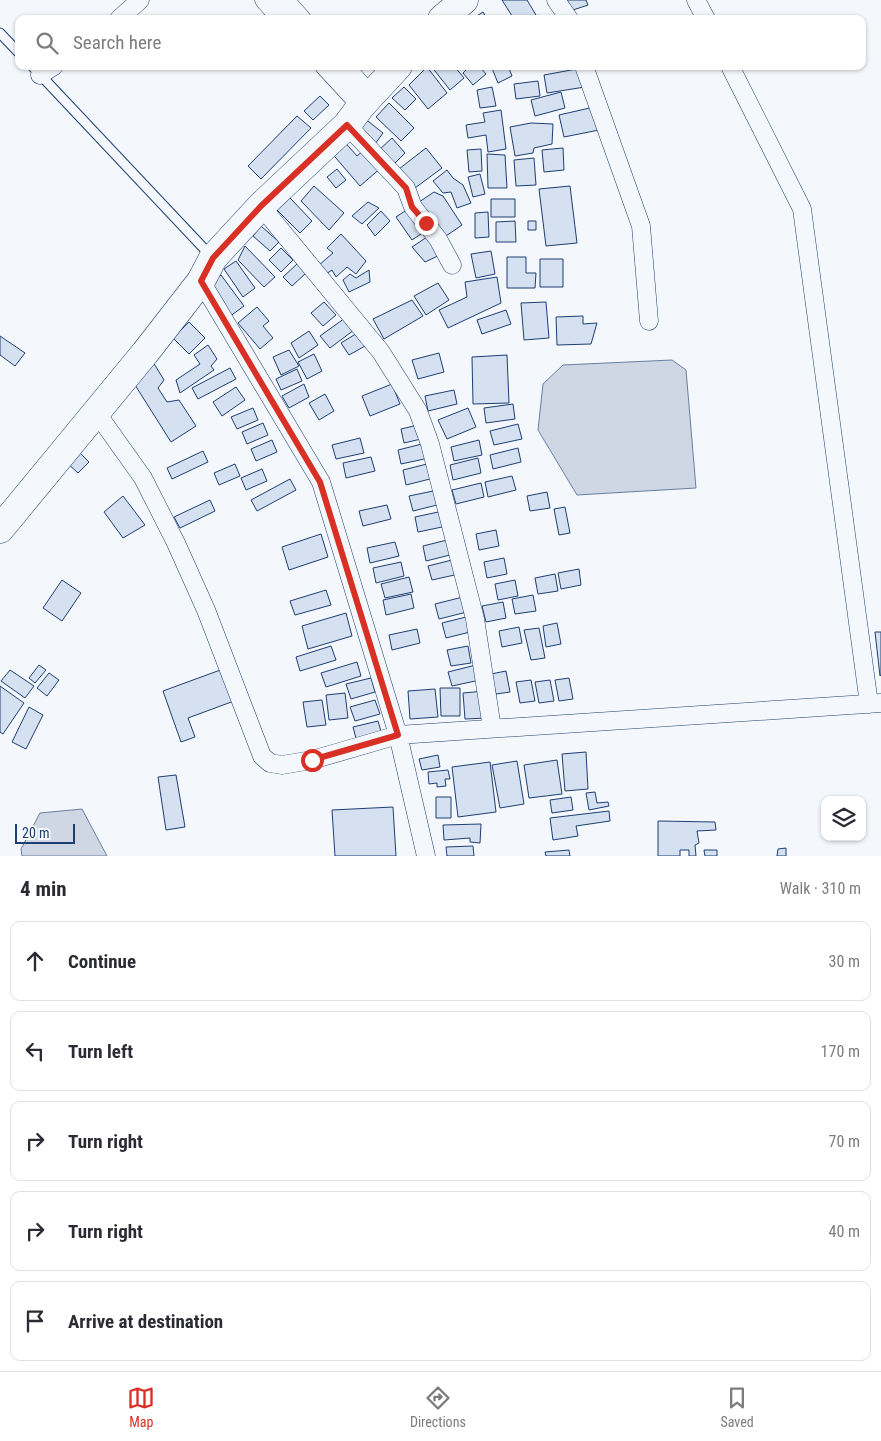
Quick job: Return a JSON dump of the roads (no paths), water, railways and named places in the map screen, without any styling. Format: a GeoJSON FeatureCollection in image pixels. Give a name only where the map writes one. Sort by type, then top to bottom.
{"type":"FeatureCollection","features":[{"type":"Feature","properties":{"kind":"main road"},"geometry":{"type":"LineString","coordinates":[[447,15],[464,0]]}},
{"type":"Feature","properties":{"kind":"main road"},"geometry":{"type":"LineString","coordinates":[[0,529],[96,412],[207,270],[261,206],[360,109],[394,70]]}},
{"type":"Feature","properties":{"kind":"street"},"geometry":{"type":"LineString","coordinates":[[124,15],[140,0]]}},
{"type":"Feature","properties":{"kind":"street"},"geometry":{"type":"LineString","coordinates":[[264,0],[277,15]]}},
{"type":"Feature","properties":{"kind":"street"},"geometry":{"type":"LineString","coordinates":[[286,0],[299,15]]}},
{"type":"Feature","properties":{"kind":"street"},"geometry":{"type":"LineString","coordinates":[[556,0],[566,15]]}},
{"type":"Feature","properties":{"kind":"street"},"geometry":{"type":"LineString","coordinates":[[696,0],[704,15]]}},
{"type":"Feature","properties":{"kind":"street"},"geometry":{"type":"LineString","coordinates":[[327,70],[360,109],[406,188],[412,207],[438,239],[452,265]]}},
{"type":"Feature","properties":{"kind":"street"},"geometry":{"type":"LineString","coordinates":[[346,70],[360,109]]}},
{"type":"Feature","properties":{"kind":"street"},"geometry":{"type":"LineString","coordinates":[[585,70],[641,226],[649,322]]}},
{"type":"Feature","properties":{"kind":"street"},"geometry":{"type":"LineString","coordinates":[[96,412],[143,478],[176,543],[206,610],[262,756],[270,763],[282,765],[302,762],[398,735],[875,703],[802,209],[732,70]]}},
{"type":"Feature","properties":{"kind":"street"},"geometry":{"type":"LineString","coordinates":[[261,206],[381,352],[418,411],[435,463],[475,619],[492,728]]}},
{"type":"Feature","properties":{"kind":"street"},"geometry":{"type":"LineString","coordinates":[[207,270],[320,482],[398,735],[426,856]]}},
{"type":"Feature","properties":{"kind":"lane"},"geometry":{"type":"LineString","coordinates":[[0,33],[15,49]]}},
{"type":"Feature","properties":{"kind":"lane"},"geometry":{"type":"LineString","coordinates":[[43,70],[207,270]]}}]}
